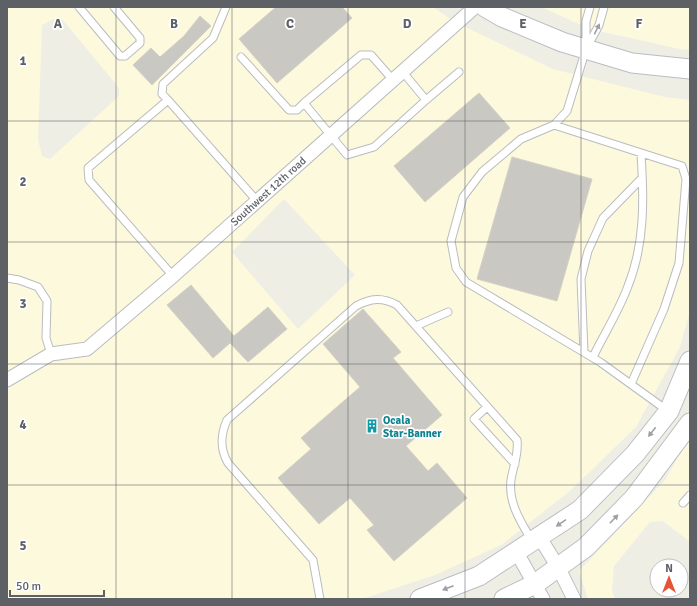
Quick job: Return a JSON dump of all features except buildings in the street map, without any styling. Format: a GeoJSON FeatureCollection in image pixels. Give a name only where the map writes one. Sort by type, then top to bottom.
{"type":"FeatureCollection","features":[{"type":"Feature","properties":{"kind":"main road"},"geometry":{"type":"LineString","coordinates":[[485,7],[502,17],[562,42],[632,63],[690,68]]}},
{"type":"Feature","properties":{"kind":"main road"},"geometry":{"type":"LineString","coordinates":[[420,599],[479,576],[580,510],[635,454],[668,411],[690,361]]}},
{"type":"Feature","properties":{"kind":"main road"},"geometry":{"type":"LineString","coordinates":[[504,599],[539,592],[558,567],[586,547],[634,498],[668,455],[690,422]]}},
{"type":"Feature","properties":{"kind":"street","name":"Southwest 12th road"},"geometry":{"type":"LineString","coordinates":[[51,354],[87,349],[173,276],[475,7]]}},
{"type":"Feature","properties":{"kind":"street"},"geometry":{"type":"LineString","coordinates":[[7,380],[51,354]]}},
{"type":"Feature","properties":{"kind":"street"},"geometry":{"type":"LineString","coordinates":[[668,411],[690,422]]}},
{"type":"Feature","properties":{"kind":"street"},"geometry":{"type":"LineString","coordinates":[[530,544],[558,567],[574,599]]}},
{"type":"Feature","properties":{"kind":"street"},"geometry":{"type":"LineString","coordinates":[[530,544],[539,592]]}},
{"type":"Feature","properties":{"kind":"lane"},"geometry":{"type":"LineString","coordinates":[[81,8],[120,56],[125,56],[140,43],[140,38],[114,7]]}},
{"type":"Feature","properties":{"kind":"lane"},"geometry":{"type":"LineString","coordinates":[[226,7],[213,38],[163,84],[162,94],[257,201]]}},
{"type":"Feature","properties":{"kind":"lane"},"geometry":{"type":"LineString","coordinates":[[586,49],[586,21],[590,7]]}},
{"type":"Feature","properties":{"kind":"lane"},"geometry":{"type":"LineString","coordinates":[[604,7],[599,25],[586,49],[567,111],[554,125],[521,138],[482,172],[463,197],[450,241],[456,268],[466,282],[584,352],[668,411]]}},
{"type":"Feature","properties":{"kind":"lane"},"geometry":{"type":"LineString","coordinates":[[241,57],[289,110],[297,110],[361,54],[371,55],[426,100]]}},
{"type":"Feature","properties":{"kind":"lane"},"geometry":{"type":"LineString","coordinates":[[304,103],[348,155],[374,148],[459,72]]}},
{"type":"Feature","properties":{"kind":"lane"},"geometry":{"type":"LineString","coordinates":[[168,100],[88,168],[89,180],[173,276]]}},
{"type":"Feature","properties":{"kind":"lane"},"geometry":{"type":"LineString","coordinates":[[554,125],[682,166],[686,179],[679,263],[664,309],[631,384]]}},
{"type":"Feature","properties":{"kind":"lane"},"geometry":{"type":"LineString","coordinates":[[593,358],[628,286],[640,242],[644,199],[641,154]]}},
{"type":"Feature","properties":{"kind":"lane"},"geometry":{"type":"LineString","coordinates":[[584,352],[580,279],[588,251],[603,218],[642,178]]}},
{"type":"Feature","properties":{"kind":"lane"},"geometry":{"type":"LineString","coordinates":[[7,278],[19,280],[38,288],[47,301],[46,338],[51,354]]}},
{"type":"Feature","properties":{"kind":"lane"},"geometry":{"type":"LineString","coordinates":[[320,599],[313,560],[228,463],[222,448],[222,430],[227,420],[356,306],[365,301],[375,299],[388,300],[397,305],[517,440],[518,448],[510,495],[513,508],[530,544]]}},
{"type":"Feature","properties":{"kind":"lane"},"geometry":{"type":"LineString","coordinates":[[416,326],[448,312]]}},
{"type":"Feature","properties":{"kind":"lane"},"geometry":{"type":"LineString","coordinates":[[487,407],[474,419],[515,464]]}},
{"type":"Feature","properties":{"kind":"lane"},"geometry":{"type":"LineString","coordinates":[[683,503],[690,495]]}},
{"type":"Feature","properties":{"kind":"shaded area"},"geometry":{"type":"Polygon","coordinates":[[[7,7],[433,7],[455,22],[553,69],[665,97],[690,100],[690,311],[680,347],[636,427],[570,491],[501,545],[435,575],[362,599],[7,599],[7,7]],[[54,19],[42,25],[38,139],[42,156],[50,159],[119,96],[119,88],[63,20],[54,19]],[[284,199],[232,252],[298,329],[355,275],[284,199]]]}},
{"type":"Feature","properties":{"kind":"shaded area"},"geometry":{"type":"Polygon","coordinates":[[[541,7],[690,7],[690,49],[684,50],[590,29],[541,7]]]}},
{"type":"Feature","properties":{"kind":"shaded area"},"geometry":{"type":"Polygon","coordinates":[[[690,437],[690,542],[663,521],[650,522],[614,566],[612,591],[615,599],[588,599],[579,571],[665,480],[690,437]]]}},
{"type":"Feature","properties":{"kind":"place","name":"Ocala Star-Banner"},"geometry":{"type":"Point","coordinates":[372,426]}}]}
